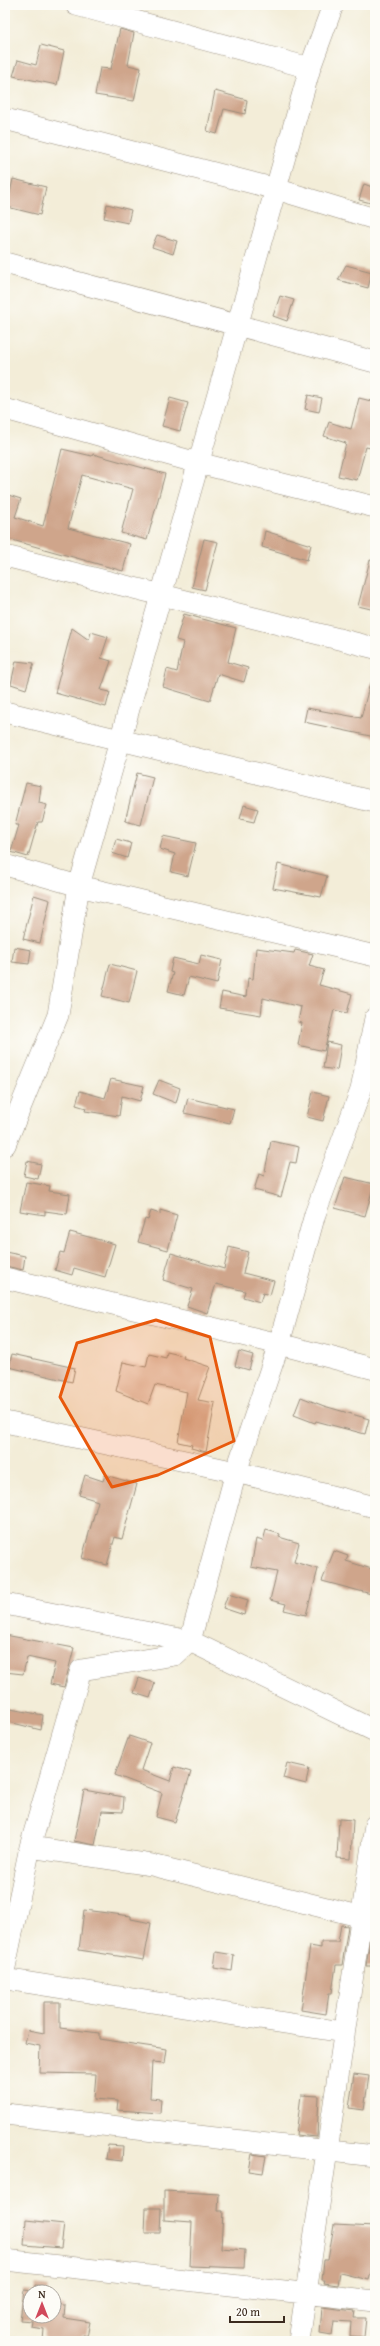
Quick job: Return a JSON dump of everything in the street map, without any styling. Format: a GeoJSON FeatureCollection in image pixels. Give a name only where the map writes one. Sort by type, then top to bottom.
{"type":"FeatureCollection","features":[{"type":"Feature","properties":{"kind":"street"},"geometry":{"type":"LineString","coordinates":[[76,5],[310,68]]}},
{"type":"Feature","properties":{"kind":"street"},"geometry":{"type":"LineString","coordinates":[[5,1145],[58,1015],[79,886],[310,68],[333,5]]}},
{"type":"Feature","properties":{"kind":"street"},"geometry":{"type":"LineString","coordinates":[[5,119],[276,189],[375,218]]}},
{"type":"Feature","properties":{"kind":"street"},"geometry":{"type":"LineString","coordinates":[[5,263],[375,362]]}},
{"type":"Feature","properties":{"kind":"street"},"geometry":{"type":"LineString","coordinates":[[5,409],[198,463],[375,506]]}},
{"type":"Feature","properties":{"kind":"street"},"geometry":{"type":"LineString","coordinates":[[5,556],[375,648]]}},
{"type":"Feature","properties":{"kind":"street"},"geometry":{"type":"LineString","coordinates":[[5,712],[375,802]]}},
{"type":"Feature","properties":{"kind":"street"},"geometry":{"type":"LineString","coordinates":[[5,865],[79,886],[375,956]]}},
{"type":"Feature","properties":{"kind":"street"},"geometry":{"type":"LineString","coordinates":[[5,1967],[30,1847],[81,1670],[175,1655],[190,1641],[236,1472],[279,1344],[316,1214],[361,1090],[375,1018]]}},
{"type":"Feature","properties":{"kind":"street"},"geometry":{"type":"LineString","coordinates":[[5,1278],[279,1344],[375,1369]]}},
{"type":"Feature","properties":{"kind":"street"},"geometry":{"type":"LineString","coordinates":[[5,1422],[236,1472],[375,1507]]}},
{"type":"Feature","properties":{"kind":"street"},"geometry":{"type":"LineString","coordinates":[[5,1604],[190,1641],[375,1731]]}},
{"type":"Feature","properties":{"kind":"street"},"geometry":{"type":"LineString","coordinates":[[299,2341],[343,2032],[367,1919],[375,1825]]}},
{"type":"Feature","properties":{"kind":"street"},"geometry":{"type":"LineString","coordinates":[[30,1847],[152,1865],[367,1919]]}},
{"type":"Feature","properties":{"kind":"street"},"geometry":{"type":"LineString","coordinates":[[5,1979],[343,2032]]}},
{"type":"Feature","properties":{"kind":"street"},"geometry":{"type":"LineString","coordinates":[[5,2114],[375,2156]]}},
{"type":"Feature","properties":{"kind":"street"},"geometry":{"type":"LineString","coordinates":[[5,2260],[375,2301]]}},
{"type":"Feature","properties":{"kind":"highlighted area"},"geometry":{"type":"Polygon","coordinates":[[[156,1320],[210,1337],[234,1441],[158,1475],[112,1487],[60,1397],[77,1343],[156,1320]]]}},
{"type":"Feature","properties":{"kind":"building"},"geometry":{"type":"Polygon","coordinates":[[[120,29],[134,33],[128,65],[141,68],[134,101],[95,95],[100,68],[111,69],[120,29]]]}},
{"type":"Feature","properties":{"kind":"building"},"geometry":{"type":"Polygon","coordinates":[[[41,45],[64,51],[57,85],[13,76],[18,60],[36,65],[41,45]]]}},
{"type":"Feature","properties":{"kind":"building"},"geometry":{"type":"Polygon","coordinates":[[[215,91],[247,100],[245,114],[224,109],[217,134],[207,131],[215,91]]]}},
{"type":"Feature","properties":{"kind":"building"},"geometry":{"type":"Polygon","coordinates":[[[13,179],[46,187],[40,215],[7,207],[13,179]]]}},
{"type":"Feature","properties":{"kind":"building"},"geometry":{"type":"Polygon","coordinates":[[[364,184],[375,188],[375,204],[359,200],[364,184]]]}},
{"type":"Feature","properties":{"kind":"building"},"geometry":{"type":"Polygon","coordinates":[[[107,204],[131,210],[128,223],[104,218],[107,204]]]}},
{"type":"Feature","properties":{"kind":"building"},"geometry":{"type":"Polygon","coordinates":[[[157,235],[177,241],[173,254],[152,247],[157,235]]]}},
{"type":"Feature","properties":{"kind":"building"},"geometry":{"type":"Polygon","coordinates":[[[346,265],[372,272],[368,288],[338,280],[346,265]]]}},
{"type":"Feature","properties":{"kind":"building"},"geometry":{"type":"Polygon","coordinates":[[[280,296],[294,300],[287,321],[273,316],[280,296]]]}},
{"type":"Feature","properties":{"kind":"building"},"geometry":{"type":"Polygon","coordinates":[[[308,395],[322,398],[319,412],[305,409],[308,395]]]}},
{"type":"Feature","properties":{"kind":"building"},"geometry":{"type":"Polygon","coordinates":[[[170,398],[188,403],[180,431],[162,426],[170,398]]]}},
{"type":"Feature","properties":{"kind":"building"},"geometry":{"type":"Polygon","coordinates":[[[359,398],[375,402],[375,449],[366,447],[357,480],[338,476],[346,443],[324,436],[329,422],[351,429],[359,398]]]}},
{"type":"Feature","properties":{"kind":"building"},"geometry":{"type":"Polygon","coordinates":[[[62,449],[92,456],[93,454],[165,474],[147,540],[121,533],[133,489],[82,475],[68,528],[130,544],[123,571],[5,538],[5,494],[21,499],[15,517],[43,526],[62,449]]]}},
{"type":"Feature","properties":{"kind":"building"},"geometry":{"type":"Polygon","coordinates":[[[265,531],[311,545],[307,560],[262,547],[265,531]]]}},
{"type":"Feature","properties":{"kind":"building"},"geometry":{"type":"Polygon","coordinates":[[[204,539],[218,542],[205,590],[192,587],[204,539]]]}},
{"type":"Feature","properties":{"kind":"building"},"geometry":{"type":"Polygon","coordinates":[[[370,560],[375,561],[375,610],[358,606],[370,560]]]}},
{"type":"Feature","properties":{"kind":"building"},"geometry":{"type":"Polygon","coordinates":[[[184,614],[236,628],[228,662],[248,668],[244,682],[218,674],[210,701],[163,687],[167,669],[177,672],[183,642],[176,640],[184,614]]]}},
{"type":"Feature","properties":{"kind":"building"},"geometry":{"type":"Polygon","coordinates":[[[72,628],[89,640],[91,632],[108,637],[101,658],[111,661],[101,690],[110,692],[106,707],[55,693],[72,628]]]}},
{"type":"Feature","properties":{"kind":"building"},"geometry":{"type":"Polygon","coordinates":[[[16,661],[34,663],[26,689],[11,684],[16,661]]]}},
{"type":"Feature","properties":{"kind":"building"},"geometry":{"type":"Polygon","coordinates":[[[370,683],[375,684],[375,737],[304,722],[307,708],[361,718],[370,683]]]}},
{"type":"Feature","properties":{"kind":"building"},"geometry":{"type":"Polygon","coordinates":[[[137,773],[153,777],[141,825],[125,821],[137,773]]]}},
{"type":"Feature","properties":{"kind":"building"},"geometry":{"type":"Polygon","coordinates":[[[26,783],[41,786],[39,803],[47,805],[42,822],[38,822],[28,857],[11,852],[19,825],[15,825],[26,783]]]}},
{"type":"Feature","properties":{"kind":"building"},"geometry":{"type":"Polygon","coordinates":[[[244,805],[258,809],[254,822],[240,819],[244,805]]]}},
{"type":"Feature","properties":{"kind":"building"},"geometry":{"type":"Polygon","coordinates":[[[163,836],[196,843],[188,876],[171,872],[175,854],[160,849],[163,836]]]}},
{"type":"Feature","properties":{"kind":"building"},"geometry":{"type":"Polygon","coordinates":[[[116,839],[131,843],[127,858],[112,853],[116,839]]]}},
{"type":"Feature","properties":{"kind":"building"},"geometry":{"type":"Polygon","coordinates":[[[278,864],[327,876],[321,897],[273,888],[278,864]]]}},
{"type":"Feature","properties":{"kind":"building"},"geometry":{"type":"Polygon","coordinates":[[[34,895],[50,900],[40,943],[23,939],[34,895]]]}},
{"type":"Feature","properties":{"kind":"building"},"geometry":{"type":"Polygon","coordinates":[[[14,947],[31,950],[29,964],[12,962],[14,947]]]}},
{"type":"Feature","properties":{"kind":"building"},"geometry":{"type":"Polygon","coordinates":[[[256,948],[294,953],[295,950],[313,954],[309,966],[324,970],[319,985],[352,994],[347,1013],[334,1010],[324,1051],[298,1045],[302,1023],[298,1022],[301,1007],[263,998],[261,1015],[219,1008],[222,992],[246,997],[248,978],[253,979],[256,948]]]}},
{"type":"Feature","properties":{"kind":"building"},"geometry":{"type":"Polygon","coordinates":[[[201,955],[222,960],[217,984],[189,977],[184,995],[168,991],[173,973],[170,972],[173,958],[199,964],[201,955]]]}},
{"type":"Feature","properties":{"kind":"building"},"geometry":{"type":"Polygon","coordinates":[[[110,964],[137,971],[129,1003],[102,996],[110,964]]]}},
{"type":"Feature","properties":{"kind":"building"},"geometry":{"type":"Polygon","coordinates":[[[327,1042],[341,1045],[337,1070],[323,1068],[327,1042]]]}},
{"type":"Feature","properties":{"kind":"building"},"geometry":{"type":"Polygon","coordinates":[[[111,1079],[144,1086],[140,1101],[122,1096],[119,1116],[85,1111],[86,1108],[76,1105],[80,1091],[105,1098],[111,1079]]]}},
{"type":"Feature","properties":{"kind":"building"},"geometry":{"type":"Polygon","coordinates":[[[159,1080],[180,1088],[176,1103],[153,1094],[159,1080]]]}},
{"type":"Feature","properties":{"kind":"building"},"geometry":{"type":"Polygon","coordinates":[[[313,1092],[329,1096],[323,1121],[307,1117],[313,1092]]]}},
{"type":"Feature","properties":{"kind":"building"},"geometry":{"type":"Polygon","coordinates":[[[188,1098],[234,1109],[230,1123],[184,1113],[188,1098]]]}},
{"type":"Feature","properties":{"kind":"building"},"geometry":{"type":"Polygon","coordinates":[[[271,1141],[299,1147],[296,1163],[290,1162],[281,1197],[254,1190],[259,1174],[264,1176],[271,1141]]]}},
{"type":"Feature","properties":{"kind":"building"},"geometry":{"type":"Polygon","coordinates":[[[27,1161],[41,1164],[38,1179],[24,1176],[27,1161]]]}},
{"type":"Feature","properties":{"kind":"building"},"geometry":{"type":"Polygon","coordinates":[[[345,1177],[374,1184],[365,1216],[335,1208],[345,1177]]]}},
{"type":"Feature","properties":{"kind":"building"},"geometry":{"type":"Polygon","coordinates":[[[26,1182],[50,1186],[49,1191],[70,1194],[67,1214],[45,1211],[45,1215],[20,1211],[26,1182]]]}},
{"type":"Feature","properties":{"kind":"building"},"geometry":{"type":"Polygon","coordinates":[[[160,1210],[177,1215],[168,1250],[138,1242],[145,1219],[148,1220],[151,1211],[160,1214],[160,1210]]]}},
{"type":"Feature","properties":{"kind":"building"},"geometry":{"type":"Polygon","coordinates":[[[70,1232],[115,1244],[105,1277],[74,1268],[72,1275],[55,1270],[60,1252],[64,1253],[70,1232]]]}},
{"type":"Feature","properties":{"kind":"building"},"geometry":{"type":"Polygon","coordinates":[[[229,1247],[248,1252],[243,1273],[274,1281],[270,1295],[263,1293],[260,1302],[243,1297],[245,1291],[216,1284],[207,1313],[187,1306],[193,1289],[163,1280],[171,1253],[224,1269],[229,1247]]]}},
{"type":"Feature","properties":{"kind":"building"},"geometry":{"type":"Polygon","coordinates":[[[5,1252],[25,1256],[23,1270],[5,1266],[5,1252]]]}},
{"type":"Feature","properties":{"kind":"building"},"geometry":{"type":"Polygon","coordinates":[[[239,1351],[253,1355],[249,1370],[235,1366],[239,1351]]]}},
{"type":"Feature","properties":{"kind":"building"},"geometry":{"type":"Polygon","coordinates":[[[167,1352],[184,1356],[183,1358],[210,1367],[198,1400],[215,1403],[206,1452],[191,1448],[192,1445],[178,1442],[187,1392],[155,1385],[148,1404],[116,1391],[123,1362],[146,1367],[149,1354],[166,1358],[167,1352]]]}},
{"type":"Feature","properties":{"kind":"building"},"geometry":{"type":"Polygon","coordinates":[[[12,1354],[75,1368],[72,1382],[9,1367],[12,1354]]]}},
{"type":"Feature","properties":{"kind":"building"},"geometry":{"type":"Polygon","coordinates":[[[301,1397],[324,1406],[369,1419],[365,1434],[316,1421],[315,1423],[294,1415],[301,1397]]]}},
{"type":"Feature","properties":{"kind":"building"},"geometry":{"type":"Polygon","coordinates":[[[85,1475],[103,1481],[105,1475],[137,1484],[122,1539],[115,1537],[107,1565],[82,1558],[98,1501],[79,1495],[85,1475]]]}},
{"type":"Feature","properties":{"kind":"building"},"geometry":{"type":"Polygon","coordinates":[[[266,1530],[280,1534],[279,1537],[299,1543],[294,1562],[318,1569],[306,1615],[284,1610],[286,1604],[270,1600],[277,1572],[251,1567],[256,1539],[263,1541],[266,1530]]]}},
{"type":"Feature","properties":{"kind":"building"},"geometry":{"type":"Polygon","coordinates":[[[334,1551],[348,1556],[346,1561],[375,1570],[375,1595],[322,1581],[334,1551]]]}},
{"type":"Feature","properties":{"kind":"building"},"geometry":{"type":"Polygon","coordinates":[[[228,1594],[248,1600],[244,1615],[223,1608],[228,1594]]]}},
{"type":"Feature","properties":{"kind":"building"},"geometry":{"type":"Polygon","coordinates":[[[5,1635],[74,1648],[64,1687],[50,1684],[55,1663],[27,1657],[23,1674],[5,1672],[5,1635]]]}},
{"type":"Feature","properties":{"kind":"building"},"geometry":{"type":"Polygon","coordinates":[[[139,1678],[155,1683],[150,1698],[134,1693],[139,1678]]]}},
{"type":"Feature","properties":{"kind":"building"},"geometry":{"type":"Polygon","coordinates":[[[5,1708],[43,1715],[41,1730],[5,1721],[5,1708]]]}},
{"type":"Feature","properties":{"kind":"building"},"geometry":{"type":"Polygon","coordinates":[[[129,1736],[150,1743],[141,1770],[170,1781],[174,1767],[191,1772],[175,1822],[156,1817],[162,1793],[115,1775],[129,1736]]]}},
{"type":"Feature","properties":{"kind":"building"},"geometry":{"type":"Polygon","coordinates":[[[287,1763],[309,1768],[306,1784],[283,1778],[287,1763]]]}},
{"type":"Feature","properties":{"kind":"building"},"geometry":{"type":"Polygon","coordinates":[[[84,1790],[124,1797],[123,1812],[102,1811],[95,1845],[74,1841],[84,1790]]]}},
{"type":"Feature","properties":{"kind":"building"},"geometry":{"type":"Polygon","coordinates":[[[339,1819],[353,1820],[351,1859],[337,1858],[339,1819]]]}},
{"type":"Feature","properties":{"kind":"building"},"geometry":{"type":"Polygon","coordinates":[[[84,1910],[131,1916],[131,1919],[151,1923],[144,1960],[79,1950],[84,1910]]]}},
{"type":"Feature","properties":{"kind":"building"},"geometry":{"type":"Polygon","coordinates":[[[341,1925],[348,1926],[342,1965],[336,1965],[332,1993],[329,1993],[326,2014],[301,2010],[310,1946],[321,1948],[321,1942],[338,1942],[341,1925]]]}},
{"type":"Feature","properties":{"kind":"building"},"geometry":{"type":"Polygon","coordinates":[[[371,1932],[375,1932],[375,1966],[366,1966],[371,1932]]]}},
{"type":"Feature","properties":{"kind":"building"},"geometry":{"type":"Polygon","coordinates":[[[216,1952],[234,1955],[232,1971],[214,1968],[216,1952]]]}},
{"type":"Feature","properties":{"kind":"building"},"geometry":{"type":"Polygon","coordinates":[[[44,2002],[60,2002],[60,2028],[99,2033],[99,2039],[167,2049],[165,2063],[152,2062],[150,2098],[161,2099],[160,2113],[117,2110],[118,2101],[94,2099],[96,2074],[39,2073],[40,2046],[25,2043],[28,2030],[44,2033],[44,2002]]]}},
{"type":"Feature","properties":{"kind":"building"},"geometry":{"type":"Polygon","coordinates":[[[354,2074],[369,2076],[364,2110],[349,2108],[354,2074]]]}},
{"type":"Feature","properties":{"kind":"building"},"geometry":{"type":"Polygon","coordinates":[[[301,2095],[319,2096],[317,2137],[296,2135],[301,2095]]]}},
{"type":"Feature","properties":{"kind":"building"},"geometry":{"type":"Polygon","coordinates":[[[108,2145],[123,2146],[122,2161],[106,2159],[108,2145]]]}},
{"type":"Feature","properties":{"kind":"building"},"geometry":{"type":"Polygon","coordinates":[[[252,2154],[266,2156],[263,2173],[249,2171],[252,2154]]]}},
{"type":"Feature","properties":{"kind":"building"},"geometry":{"type":"Polygon","coordinates":[[[164,2191],[219,2194],[218,2211],[223,2211],[221,2248],[245,2250],[244,2268],[190,2266],[192,2222],[164,2220],[164,2191]]]}},
{"type":"Feature","properties":{"kind":"building"},"geometry":{"type":"Polygon","coordinates":[[[146,2208],[161,2208],[160,2233],[145,2233],[146,2208]]]}},
{"type":"Feature","properties":{"kind":"building"},"geometry":{"type":"Polygon","coordinates":[[[26,2220],[64,2224],[61,2248],[24,2245],[26,2220]]]}},
{"type":"Feature","properties":{"kind":"building"},"geometry":{"type":"Polygon","coordinates":[[[334,2225],[375,2227],[375,2258],[369,2280],[340,2273],[338,2285],[324,2283],[325,2280],[322,2280],[324,2260],[328,2260],[334,2225]]]}},
{"type":"Feature","properties":{"kind":"building"},"geometry":{"type":"Polygon","coordinates":[[[22,2305],[22,2320],[20,2320],[22,2305]]]}},
{"type":"Feature","properties":{"kind":"building"},"geometry":{"type":"Polygon","coordinates":[[[62,2305],[65,2305],[64,2318],[90,2322],[87,2336],[83,2335],[81,2341],[43,2341],[44,2329],[31,2327],[32,2324],[62,2324],[62,2305]]]}},
{"type":"Feature","properties":{"kind":"building"},"geometry":{"type":"Polygon","coordinates":[[[322,2307],[355,2311],[354,2318],[366,2318],[364,2337],[350,2336],[351,2322],[334,2321],[332,2335],[320,2333],[322,2307]]]}}]}
